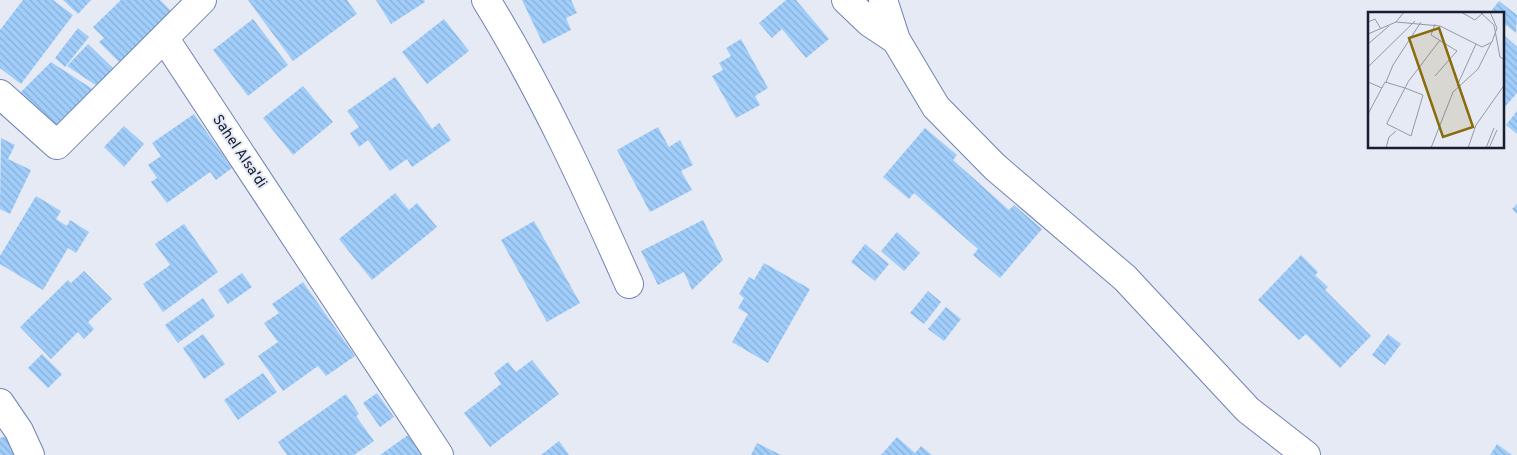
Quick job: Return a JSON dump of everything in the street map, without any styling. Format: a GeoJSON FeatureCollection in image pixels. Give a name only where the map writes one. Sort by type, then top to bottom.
{"type":"FeatureCollection","features":[{"type":"Feature","properties":{"kind":"street"},"geometry":{"type":"LineString","coordinates":[[0,94],[57,145],[202,0]]}},
{"type":"Feature","properties":{"kind":"street"},"geometry":{"type":"LineString","coordinates":[[486,0],[512,42],[573,157],[629,284]]}},
{"type":"Feature","properties":{"kind":"street"},"geometry":{"type":"LineString","coordinates":[[846,0],[869,22],[896,40]]}},
{"type":"Feature","properties":{"kind":"street"},"geometry":{"type":"LineString","coordinates":[[883,0],[896,40],[936,107],[995,167],[1125,278],[1248,410],[1306,455]]}},
{"type":"Feature","properties":{"kind":"street","name":"Sahel Alsa'di"},"geometry":{"type":"LineString","coordinates":[[165,39],[439,455]]}},
{"type":"Feature","properties":{"kind":"street"},"geometry":{"type":"LineString","coordinates":[[0,403],[20,431],[30,455]]}},
{"type":"Feature","properties":{"kind":"building"},"geometry":{"type":"Polygon","coordinates":[[[23,0],[53,0],[73,15],[21,84],[0,68],[0,30],[23,0]]]}},
{"type":"Feature","properties":{"kind":"building"},"geometry":{"type":"Polygon","coordinates":[[[63,0],[91,0],[78,14],[63,0]]]}},
{"type":"Feature","properties":{"kind":"building"},"geometry":{"type":"Polygon","coordinates":[[[121,0],[160,0],[174,14],[123,66],[99,42],[104,38],[93,27],[121,0]]]}},
{"type":"Feature","properties":{"kind":"building"},"geometry":{"type":"Polygon","coordinates":[[[248,0],[347,0],[357,14],[293,61],[248,0]]]}},
{"type":"Feature","properties":{"kind":"building"},"geometry":{"type":"Polygon","coordinates":[[[376,0],[424,0],[425,2],[391,24],[376,0]]]}},
{"type":"Feature","properties":{"kind":"building"},"geometry":{"type":"Polygon","coordinates":[[[522,0],[571,0],[577,13],[566,18],[571,30],[543,44],[522,0]]]}},
{"type":"Feature","properties":{"kind":"building"},"geometry":{"type":"Polygon","coordinates":[[[786,0],[796,0],[829,39],[806,58],[782,29],[772,38],[759,23],[786,0]]]}},
{"type":"Feature","properties":{"kind":"building"},"geometry":{"type":"Polygon","coordinates":[[[1499,1],[1517,15],[1516,33],[1504,24],[1504,12],[1491,12],[1499,1]]]}},
{"type":"Feature","properties":{"kind":"building"},"geometry":{"type":"Polygon","coordinates":[[[253,19],[288,65],[248,96],[213,50],[253,19]]]}},
{"type":"Feature","properties":{"kind":"building"},"geometry":{"type":"Polygon","coordinates":[[[444,19],[469,51],[427,84],[402,52],[444,19]]]}},
{"type":"Feature","properties":{"kind":"building"},"geometry":{"type":"Polygon","coordinates":[[[78,28],[89,37],[65,67],[55,58],[78,28]]]}},
{"type":"Feature","properties":{"kind":"building"},"geometry":{"type":"Polygon","coordinates":[[[1504,35],[1517,47],[1517,93],[1504,108],[1504,35]]]}},
{"type":"Feature","properties":{"kind":"building"},"geometry":{"type":"Polygon","coordinates":[[[741,39],[768,88],[755,96],[760,105],[736,118],[712,76],[723,70],[719,63],[731,56],[726,48],[741,39]]]}},
{"type":"Feature","properties":{"kind":"building"},"geometry":{"type":"Polygon","coordinates":[[[88,44],[117,72],[100,88],[67,66],[88,44]]]}},
{"type":"Feature","properties":{"kind":"building"},"geometry":{"type":"Polygon","coordinates":[[[51,62],[100,94],[61,130],[15,98],[51,62]]]}},
{"type":"Feature","properties":{"kind":"building"},"geometry":{"type":"Polygon","coordinates":[[[395,77],[432,129],[439,123],[451,140],[412,167],[407,159],[390,171],[368,140],[359,147],[350,133],[359,127],[347,111],[395,77]]]}},
{"type":"Feature","properties":{"kind":"building"},"geometry":{"type":"Polygon","coordinates":[[[303,86],[333,122],[293,155],[263,118],[303,86]]]}},
{"type":"Feature","properties":{"kind":"building"},"geometry":{"type":"Polygon","coordinates":[[[1517,111],[1517,134],[1506,125],[1517,111]]]}},
{"type":"Feature","properties":{"kind":"building"},"geometry":{"type":"Polygon","coordinates":[[[194,114],[232,168],[216,180],[210,172],[167,203],[151,182],[157,178],[148,165],[161,156],[152,143],[194,114]]]}},
{"type":"Feature","properties":{"kind":"building"},"geometry":{"type":"Polygon","coordinates":[[[124,126],[144,144],[124,167],[104,147],[124,126]]]}},
{"type":"Feature","properties":{"kind":"building"},"geometry":{"type":"Polygon","coordinates":[[[658,127],[669,147],[680,140],[693,165],[681,171],[692,190],[650,212],[617,150],[658,127]]]}},
{"type":"Feature","properties":{"kind":"building"},"geometry":{"type":"Polygon","coordinates":[[[925,128],[957,155],[953,160],[1009,210],[1014,205],[1042,229],[1000,278],[973,255],[978,249],[914,193],[909,199],[883,177],[925,128]]]}},
{"type":"Feature","properties":{"kind":"building"},"geometry":{"type":"Polygon","coordinates":[[[1,138],[15,145],[8,159],[31,170],[10,214],[0,209],[1,138]]]}},
{"type":"Feature","properties":{"kind":"building"},"geometry":{"type":"Polygon","coordinates":[[[395,193],[409,210],[417,203],[437,227],[372,280],[339,239],[395,193]]]}},
{"type":"Feature","properties":{"kind":"building"},"geometry":{"type":"Polygon","coordinates":[[[36,196],[61,211],[56,219],[67,226],[70,220],[89,232],[76,253],[68,248],[43,290],[0,264],[0,256],[36,196]]]}},
{"type":"Feature","properties":{"kind":"building"},"geometry":{"type":"Polygon","coordinates":[[[1517,204],[1517,214],[1512,209],[1517,204]]]}},
{"type":"Feature","properties":{"kind":"building"},"geometry":{"type":"Polygon","coordinates":[[[703,220],[723,260],[692,290],[684,272],[658,285],[641,251],[703,220]]]}},
{"type":"Feature","properties":{"kind":"building"},"geometry":{"type":"Polygon","coordinates":[[[534,221],[580,303],[547,322],[501,240],[534,221]]]}},
{"type":"Feature","properties":{"kind":"building"},"geometry":{"type":"Polygon","coordinates":[[[184,224],[218,272],[163,312],[143,284],[170,265],[155,244],[184,224]]]}},
{"type":"Feature","properties":{"kind":"building"},"geometry":{"type":"Polygon","coordinates":[[[897,232],[920,253],[904,271],[881,251],[897,232]]]}},
{"type":"Feature","properties":{"kind":"building"},"geometry":{"type":"Polygon","coordinates":[[[865,244],[889,264],[875,281],[851,262],[865,244]]]}},
{"type":"Feature","properties":{"kind":"building"},"geometry":{"type":"Polygon","coordinates":[[[1301,255],[1318,272],[1315,275],[1328,287],[1325,290],[1371,336],[1340,368],[1306,334],[1299,340],[1258,300],[1301,255]]]}},
{"type":"Feature","properties":{"kind":"building"},"geometry":{"type":"Polygon","coordinates":[[[764,263],[810,289],[768,363],[732,342],[748,314],[738,308],[744,298],[739,294],[749,277],[754,280],[764,263]]]}},
{"type":"Feature","properties":{"kind":"building"},"geometry":{"type":"Polygon","coordinates":[[[84,271],[112,299],[88,322],[94,329],[84,339],[78,332],[51,359],[20,327],[68,280],[71,283],[84,271]]]}},
{"type":"Feature","properties":{"kind":"building"},"geometry":{"type":"Polygon","coordinates":[[[242,273],[252,287],[228,304],[218,290],[242,273]]]}},
{"type":"Feature","properties":{"kind":"building"},"geometry":{"type":"Polygon","coordinates":[[[303,282],[355,356],[326,376],[318,366],[283,391],[258,356],[278,342],[264,323],[279,313],[272,304],[303,282]]]}},
{"type":"Feature","properties":{"kind":"building"},"geometry":{"type":"Polygon","coordinates":[[[928,291],[941,302],[924,324],[910,313],[928,291]]]}},
{"type":"Feature","properties":{"kind":"building"},"geometry":{"type":"Polygon","coordinates":[[[203,298],[215,316],[178,343],[165,325],[203,298]]]}},
{"type":"Feature","properties":{"kind":"building"},"geometry":{"type":"Polygon","coordinates":[[[946,307],[961,319],[944,341],[928,329],[946,307]]]}},
{"type":"Feature","properties":{"kind":"building"},"geometry":{"type":"Polygon","coordinates":[[[203,334],[225,364],[204,379],[183,348],[203,334]]]}},
{"type":"Feature","properties":{"kind":"building"},"geometry":{"type":"Polygon","coordinates":[[[1388,334],[1401,344],[1385,365],[1372,355],[1388,334]]]}},
{"type":"Feature","properties":{"kind":"building"},"geometry":{"type":"Polygon","coordinates":[[[42,354],[62,374],[48,388],[28,368],[42,354]]]}},
{"type":"Feature","properties":{"kind":"building"},"geometry":{"type":"Polygon","coordinates":[[[532,360],[559,394],[490,447],[464,413],[501,384],[494,373],[508,362],[516,372],[532,360]]]}},
{"type":"Feature","properties":{"kind":"building"},"geometry":{"type":"Polygon","coordinates":[[[263,373],[277,392],[238,420],[224,400],[263,373]]]}},
{"type":"Feature","properties":{"kind":"building"},"geometry":{"type":"Polygon","coordinates":[[[377,393],[394,417],[380,427],[363,403],[377,393]]]}},
{"type":"Feature","properties":{"kind":"building"},"geometry":{"type":"Polygon","coordinates":[[[346,394],[359,414],[356,416],[374,441],[354,455],[287,455],[278,442],[346,394]]]}},
{"type":"Feature","properties":{"kind":"building"},"geometry":{"type":"Polygon","coordinates":[[[14,434],[20,455],[0,455],[0,438],[14,434]]]}},
{"type":"Feature","properties":{"kind":"building"},"geometry":{"type":"Polygon","coordinates":[[[408,435],[422,455],[380,455],[408,435]]]}},
{"type":"Feature","properties":{"kind":"building"},"geometry":{"type":"Polygon","coordinates":[[[897,437],[915,453],[921,446],[932,455],[881,455],[897,437]]]}},
{"type":"Feature","properties":{"kind":"building"},"geometry":{"type":"Polygon","coordinates":[[[559,441],[569,455],[541,455],[559,441]]]}},
{"type":"Feature","properties":{"kind":"building"},"geometry":{"type":"Polygon","coordinates":[[[757,443],[781,455],[751,455],[757,443]]]}},
{"type":"Feature","properties":{"kind":"building"},"geometry":{"type":"Polygon","coordinates":[[[1497,444],[1512,455],[1490,455],[1497,444]]]}}]}
